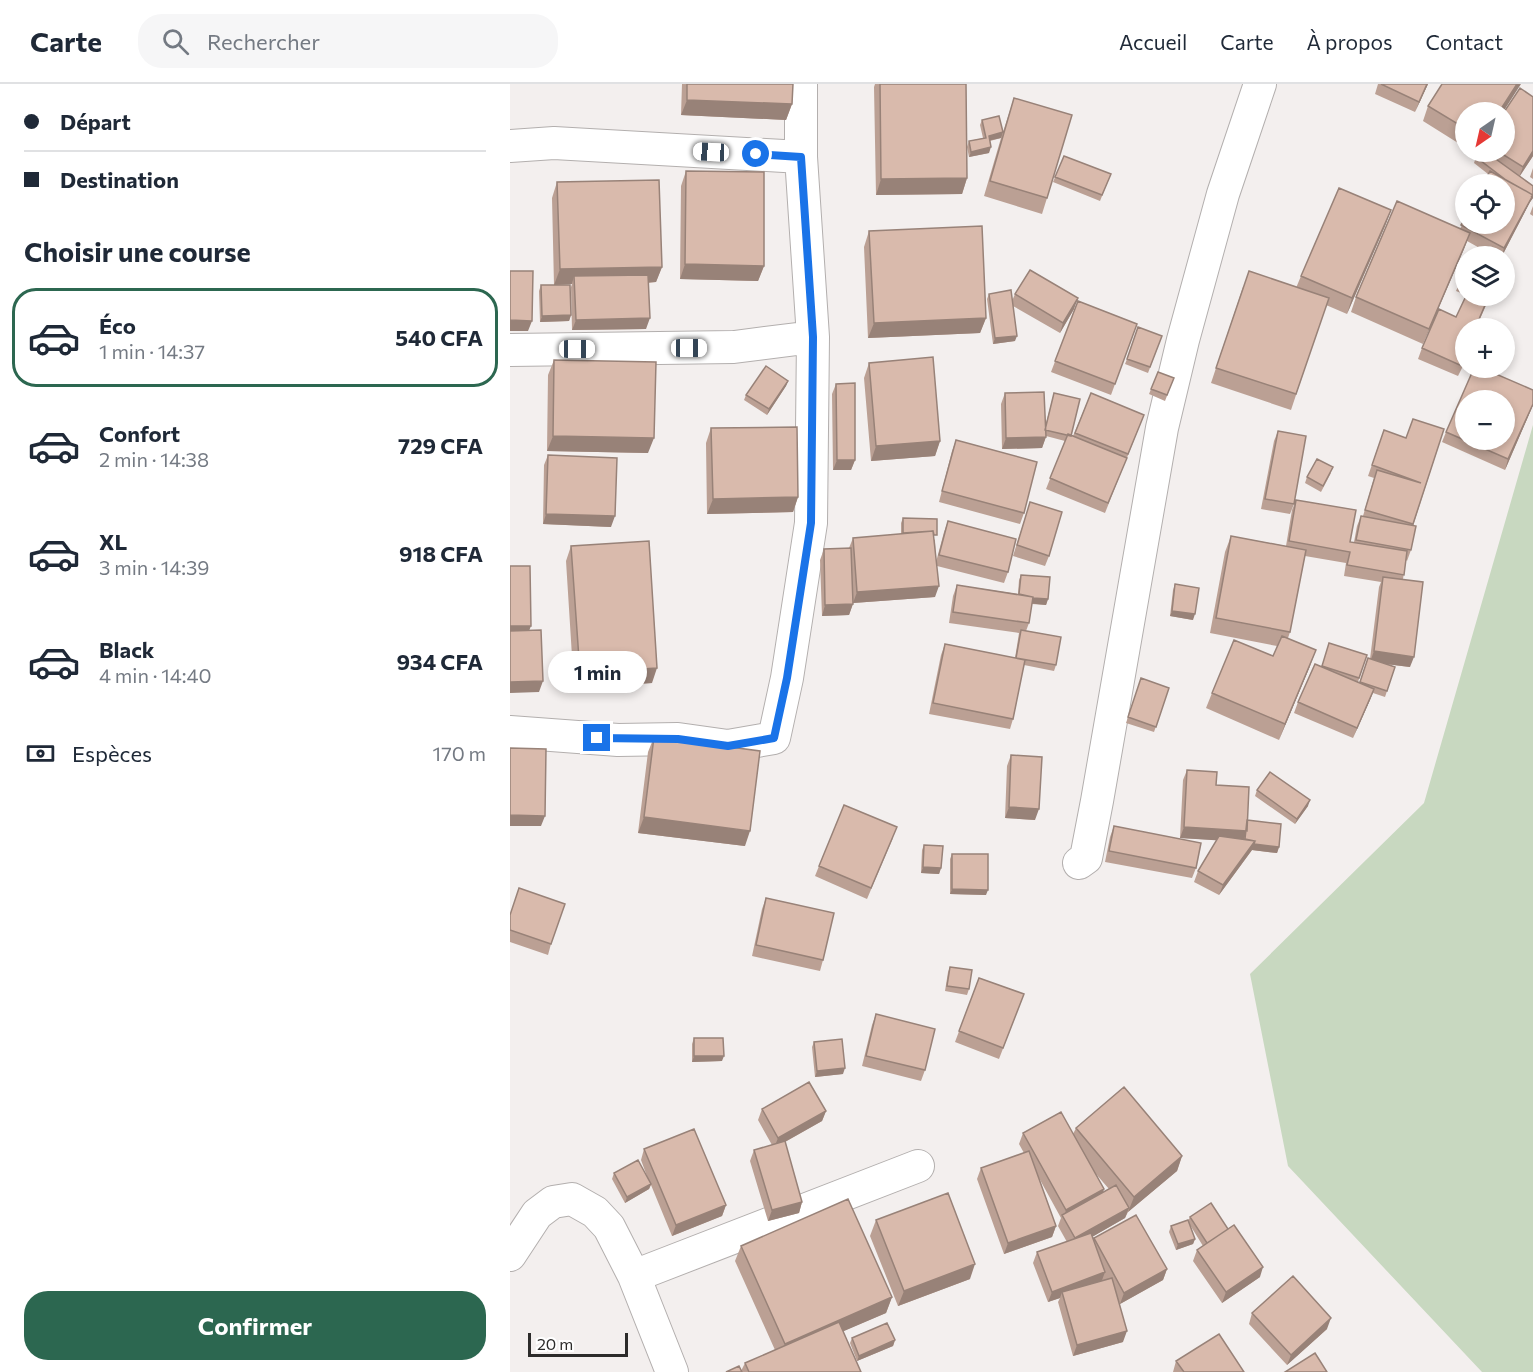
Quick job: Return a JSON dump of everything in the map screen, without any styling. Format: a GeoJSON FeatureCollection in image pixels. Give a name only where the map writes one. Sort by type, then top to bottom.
{"type":"FeatureCollection","features":[{"type":"Feature","properties":{"kind":"street"},"geometry":{"type":"LineString","coordinates":[[510,732],[618,740],[678,739],[728,746],[774,738],[787,678],[811,523],[813,337],[801,157],[801,84]]}},
{"type":"Feature","properties":{"kind":"street"},"geometry":{"type":"LineString","coordinates":[[1078,863],[1086,858],[1097,801],[1164,417],[1182,340],[1223,194],[1260,84]]}},
{"type":"Feature","properties":{"kind":"street"},"geometry":{"type":"LineString","coordinates":[[510,146],[554,143],[801,157]]}},
{"type":"Feature","properties":{"kind":"street"},"geometry":{"type":"LineString","coordinates":[[510,350],[734,347],[813,337]]}},
{"type":"Feature","properties":{"kind":"street"},"geometry":{"type":"LineString","coordinates":[[634,1276],[918,1166]]}},
{"type":"Feature","properties":{"kind":"street"},"geometry":{"type":"LineString","coordinates":[[510,1255],[537,1214],[553,1202],[572,1199],[595,1212],[609,1227],[634,1276],[672,1372]]}},
{"type":"Feature","properties":{"kind":"green space"},"geometry":{"type":"Polygon","coordinates":[[[1533,425],[1533,1372],[1482,1372],[1288,1166],[1250,974],[1424,803],[1533,425]]]}},
{"type":"Feature","properties":{"kind":"building"},"geometry":{"type":"Polygon","coordinates":[[[687,84],[793,84],[792,104],[687,100],[687,84]]]}},
{"type":"Feature","properties":{"kind":"building"},"geometry":{"type":"Polygon","coordinates":[[[880,84],[966,84],[967,178],[881,179],[880,84]]]}},
{"type":"Feature","properties":{"kind":"building"},"geometry":{"type":"Polygon","coordinates":[[[1381,84],[1427,84],[1419,102],[1381,84]]]}},
{"type":"Feature","properties":{"kind":"building"},"geometry":{"type":"Polygon","coordinates":[[[1442,84],[1517,84],[1505,102],[1455,102],[1455,122],[1428,106],[1442,84]]]}},
{"type":"Feature","properties":{"kind":"building"},"geometry":{"type":"Polygon","coordinates":[[[1520,88],[1533,97],[1533,151],[1523,167],[1515,162],[1515,102],[1511,102],[1520,88]]]}},
{"type":"Feature","properties":{"kind":"building"},"geometry":{"type":"Polygon","coordinates":[[[1014,98],[1072,115],[1047,198],[990,181],[1014,98]]]}},
{"type":"Feature","properties":{"kind":"building"},"geometry":{"type":"Polygon","coordinates":[[[999,116],[1003,132],[989,136],[991,147],[971,152],[969,141],[986,138],[982,120],[999,116]]]}},
{"type":"Feature","properties":{"kind":"building"},"geometry":{"type":"Polygon","coordinates":[[[1064,156],[1111,174],[1102,195],[1055,177],[1064,156]]]}},
{"type":"Feature","properties":{"kind":"building"},"geometry":{"type":"Polygon","coordinates":[[[1483,162],[1500,162],[1533,186],[1533,195],[1515,185],[1515,174],[1498,174],[1483,162]]]}},
{"type":"Feature","properties":{"kind":"building"},"geometry":{"type":"Polygon","coordinates":[[[686,171],[764,172],[764,266],[685,264],[686,171]]]}},
{"type":"Feature","properties":{"kind":"building"},"geometry":{"type":"Polygon","coordinates":[[[659,180],[662,267],[560,269],[557,182],[659,180]]]}},
{"type":"Feature","properties":{"kind":"building"},"geometry":{"type":"Polygon","coordinates":[[[1515,185],[1533,195],[1515,228],[1515,185]]]}},
{"type":"Feature","properties":{"kind":"building"},"geometry":{"type":"Polygon","coordinates":[[[1339,188],[1391,210],[1352,298],[1301,276],[1339,188]]]}},
{"type":"Feature","properties":{"kind":"building"},"geometry":{"type":"Polygon","coordinates":[[[1397,201],[1455,226],[1455,234],[1470,234],[1464,246],[1455,246],[1455,268],[1429,329],[1356,297],[1397,201]]]}},
{"type":"Feature","properties":{"kind":"building"},"geometry":{"type":"Polygon","coordinates":[[[982,226],[986,318],[874,323],[869,231],[982,226]]]}},
{"type":"Feature","properties":{"kind":"building"},"geometry":{"type":"Polygon","coordinates":[[[1478,234],[1512,234],[1505,246],[1500,246],[1478,234]]]}},
{"type":"Feature","properties":{"kind":"building"},"geometry":{"type":"Polygon","coordinates":[[[1030,270],[1078,298],[1063,323],[1015,294],[1030,270]]]}},
{"type":"Feature","properties":{"kind":"building"},"geometry":{"type":"Polygon","coordinates":[[[510,271],[533,271],[532,321],[510,320],[510,271]]]}},
{"type":"Feature","properties":{"kind":"building"},"geometry":{"type":"Polygon","coordinates":[[[1249,271],[1329,298],[1296,394],[1216,368],[1249,271]]]}},
{"type":"Feature","properties":{"kind":"building"},"geometry":{"type":"Polygon","coordinates":[[[648,275],[650,318],[576,320],[574,276],[648,275]]]}},
{"type":"Feature","properties":{"kind":"building"},"geometry":{"type":"Polygon","coordinates":[[[541,285],[570,285],[571,315],[542,316],[541,285]]]}},
{"type":"Feature","properties":{"kind":"building"},"geometry":{"type":"Polygon","coordinates":[[[1011,290],[1017,336],[995,338],[989,294],[1011,290]]]}},
{"type":"Feature","properties":{"kind":"building"},"geometry":{"type":"Polygon","coordinates":[[[1078,301],[1137,324],[1115,384],[1055,361],[1078,301]]]}},
{"type":"Feature","properties":{"kind":"building"},"geometry":{"type":"Polygon","coordinates":[[[1461,306],[1485,306],[1479,318],[1455,318],[1455,363],[1422,348],[1439,309],[1456,317],[1461,306]]]}},
{"type":"Feature","properties":{"kind":"building"},"geometry":{"type":"Polygon","coordinates":[[[1138,327],[1162,336],[1150,367],[1127,359],[1138,327]]]}},
{"type":"Feature","properties":{"kind":"building"},"geometry":{"type":"Polygon","coordinates":[[[933,357],[940,441],[876,446],[869,363],[933,357]]]}},
{"type":"Feature","properties":{"kind":"building"},"geometry":{"type":"Polygon","coordinates":[[[554,360],[656,362],[654,438],[553,436],[554,360]]]}},
{"type":"Feature","properties":{"kind":"building"},"geometry":{"type":"Polygon","coordinates":[[[766,366],[788,381],[769,409],[746,395],[766,366]]]}},
{"type":"Feature","properties":{"kind":"building"},"geometry":{"type":"Polygon","coordinates":[[[1158,372],[1174,378],[1167,395],[1151,389],[1158,372]]]}},
{"type":"Feature","properties":{"kind":"building"},"geometry":{"type":"Polygon","coordinates":[[[1470,378],[1505,378],[1533,390],[1533,404],[1515,444],[1515,390],[1464,390],[1470,378]]]}},
{"type":"Feature","properties":{"kind":"building"},"geometry":{"type":"Polygon","coordinates":[[[855,383],[855,460],[837,460],[836,384],[855,383]]]}},
{"type":"Feature","properties":{"kind":"building"},"geometry":{"type":"Polygon","coordinates":[[[1044,392],[1046,437],[1006,438],[1005,393],[1044,392]]]}},
{"type":"Feature","properties":{"kind":"building"},"geometry":{"type":"Polygon","coordinates":[[[1054,393],[1080,399],[1071,436],[1045,430],[1054,393]]]}},
{"type":"Feature","properties":{"kind":"building"},"geometry":{"type":"Polygon","coordinates":[[[1091,393],[1144,415],[1128,454],[1075,433],[1091,393]]]}},
{"type":"Feature","properties":{"kind":"building"},"geometry":{"type":"Polygon","coordinates":[[[1455,411],[1455,436],[1446,432],[1455,411]]]}},
{"type":"Feature","properties":{"kind":"building"},"geometry":{"type":"Polygon","coordinates":[[[1413,419],[1444,429],[1413,524],[1365,510],[1377,470],[1421,483],[1372,465],[1384,430],[1406,438],[1413,419]]]}},
{"type":"Feature","properties":{"kind":"building"},"geometry":{"type":"Polygon","coordinates":[[[797,427],[798,497],[713,499],[711,428],[797,427]]]}},
{"type":"Feature","properties":{"kind":"building"},"geometry":{"type":"Polygon","coordinates":[[[1278,431],[1306,436],[1294,504],[1265,499],[1278,431]]]}},
{"type":"Feature","properties":{"kind":"building"},"geometry":{"type":"Polygon","coordinates":[[[1068,434],[1127,458],[1108,503],[1050,478],[1068,434]]]}},
{"type":"Feature","properties":{"kind":"building"},"geometry":{"type":"Polygon","coordinates":[[[956,440],[1037,462],[1024,513],[942,491],[956,440]]]}},
{"type":"Feature","properties":{"kind":"building"},"geometry":{"type":"Polygon","coordinates":[[[1487,450],[1512,450],[1508,459],[1487,450]]]}},
{"type":"Feature","properties":{"kind":"building"},"geometry":{"type":"Polygon","coordinates":[[[548,455],[617,458],[615,516],[546,514],[548,455]]]}},
{"type":"Feature","properties":{"kind":"building"},"geometry":{"type":"Polygon","coordinates":[[[1317,459],[1333,467],[1323,486],[1307,477],[1317,459]]]}},
{"type":"Feature","properties":{"kind":"building"},"geometry":{"type":"Polygon","coordinates":[[[1296,500],[1356,510],[1350,542],[1407,551],[1404,575],[1347,565],[1350,552],[1289,541],[1296,500]]]}},
{"type":"Feature","properties":{"kind":"building"},"geometry":{"type":"Polygon","coordinates":[[[1030,502],[1062,512],[1049,556],[1017,545],[1030,502]]]}},
{"type":"Feature","properties":{"kind":"building"},"geometry":{"type":"Polygon","coordinates":[[[1361,516],[1416,526],[1411,550],[1356,540],[1361,516]]]}},
{"type":"Feature","properties":{"kind":"building"},"geometry":{"type":"Polygon","coordinates":[[[903,518],[937,519],[937,535],[934,535],[933,531],[903,533],[903,518]]]}},
{"type":"Feature","properties":{"kind":"building"},"geometry":{"type":"Polygon","coordinates":[[[948,521],[1016,539],[1008,572],[939,555],[948,521]]]}},
{"type":"Feature","properties":{"kind":"building"},"geometry":{"type":"Polygon","coordinates":[[[933,531],[939,586],[857,592],[853,538],[933,531]]]}},
{"type":"Feature","properties":{"kind":"building"},"geometry":{"type":"Polygon","coordinates":[[[1231,536],[1306,550],[1290,632],[1216,618],[1231,536]]]}},
{"type":"Feature","properties":{"kind":"building"},"geometry":{"type":"Polygon","coordinates":[[[649,541],[657,668],[580,673],[571,546],[649,541]]]}},
{"type":"Feature","properties":{"kind":"building"},"geometry":{"type":"Polygon","coordinates":[[[851,548],[853,604],[825,605],[824,549],[851,548]]]}},
{"type":"Feature","properties":{"kind":"building"},"geometry":{"type":"Polygon","coordinates":[[[510,566],[530,566],[531,626],[510,626],[510,566]]]}},
{"type":"Feature","properties":{"kind":"building"},"geometry":{"type":"Polygon","coordinates":[[[1021,575],[1050,577],[1048,599],[1019,594],[1021,575]]]}},
{"type":"Feature","properties":{"kind":"building"},"geometry":{"type":"Polygon","coordinates":[[[1383,577],[1423,582],[1414,657],[1374,651],[1383,577]]]}},
{"type":"Feature","properties":{"kind":"building"},"geometry":{"type":"Polygon","coordinates":[[[1175,584],[1199,588],[1195,614],[1172,611],[1175,584]]]}},
{"type":"Feature","properties":{"kind":"building"},"geometry":{"type":"Polygon","coordinates":[[[957,585],[1033,597],[1029,623],[953,612],[957,585]]]}},
{"type":"Feature","properties":{"kind":"building"},"geometry":{"type":"Polygon","coordinates":[[[541,630],[543,681],[510,682],[510,631],[541,630]]]}},
{"type":"Feature","properties":{"kind":"building"},"geometry":{"type":"Polygon","coordinates":[[[1021,630],[1061,637],[1056,665],[1016,658],[1021,630]]]}},
{"type":"Feature","properties":{"kind":"building"},"geometry":{"type":"Polygon","coordinates":[[[1282,636],[1316,650],[1285,724],[1212,693],[1234,640],[1273,656],[1282,636]]]}},
{"type":"Feature","properties":{"kind":"building"},"geometry":{"type":"Polygon","coordinates":[[[1329,643],[1367,655],[1359,678],[1322,666],[1329,643]]]}},
{"type":"Feature","properties":{"kind":"building"},"geometry":{"type":"Polygon","coordinates":[[[945,644],[1025,660],[1013,719],[933,703],[945,644]]]}},
{"type":"Feature","properties":{"kind":"building"},"geometry":{"type":"Polygon","coordinates":[[[1368,658],[1395,667],[1387,691],[1360,682],[1368,658]]]}},
{"type":"Feature","properties":{"kind":"building"},"geometry":{"type":"Polygon","coordinates":[[[1315,664],[1374,689],[1357,728],[1298,702],[1315,664]]]}},
{"type":"Feature","properties":{"kind":"building"},"geometry":{"type":"Polygon","coordinates":[[[1141,678],[1169,688],[1156,727],[1128,717],[1141,678]]]}},
{"type":"Feature","properties":{"kind":"building"},"geometry":{"type":"Polygon","coordinates":[[[654,737],[760,751],[750,831],[644,817],[654,737]]]}},
{"type":"Feature","properties":{"kind":"building"},"geometry":{"type":"Polygon","coordinates":[[[510,748],[546,749],[545,816],[510,815],[510,748]]]}},
{"type":"Feature","properties":{"kind":"building"},"geometry":{"type":"Polygon","coordinates":[[[1011,755],[1042,757],[1039,809],[1009,807],[1011,755]]]}},
{"type":"Feature","properties":{"kind":"building"},"geometry":{"type":"Polygon","coordinates":[[[1187,770],[1217,772],[1216,785],[1249,787],[1247,831],[1184,827],[1187,770]]]}},
{"type":"Feature","properties":{"kind":"building"},"geometry":{"type":"Polygon","coordinates":[[[1270,772],[1310,800],[1297,819],[1257,790],[1270,772]]]}},
{"type":"Feature","properties":{"kind":"building"},"geometry":{"type":"Polygon","coordinates":[[[844,805],[897,827],[871,888],[819,866],[844,805]]]}},
{"type":"Feature","properties":{"kind":"building"},"geometry":{"type":"Polygon","coordinates":[[[1247,820],[1281,824],[1279,847],[1254,844],[1255,841],[1245,839],[1247,820]]]}},
{"type":"Feature","properties":{"kind":"building"},"geometry":{"type":"Polygon","coordinates":[[[1114,826],[1201,843],[1196,868],[1109,851],[1114,826]]]}},
{"type":"Feature","properties":{"kind":"building"},"geometry":{"type":"Polygon","coordinates":[[[1219,836],[1255,841],[1223,885],[1198,871],[1219,836]]]}},
{"type":"Feature","properties":{"kind":"building"},"geometry":{"type":"Polygon","coordinates":[[[924,845],[943,846],[941,868],[923,867],[924,845]]]}},
{"type":"Feature","properties":{"kind":"building"},"geometry":{"type":"Polygon","coordinates":[[[952,854],[988,854],[988,890],[952,889],[952,854]]]}},
{"type":"Feature","properties":{"kind":"building"},"geometry":{"type":"Polygon","coordinates":[[[519,888],[565,904],[551,944],[510,930],[510,915],[519,888]]]}},
{"type":"Feature","properties":{"kind":"building"},"geometry":{"type":"Polygon","coordinates":[[[766,898],[834,913],[823,960],[756,945],[766,898]]]}},
{"type":"Feature","properties":{"kind":"building"},"geometry":{"type":"Polygon","coordinates":[[[950,967],[972,970],[969,989],[947,986],[950,967]]]}},
{"type":"Feature","properties":{"kind":"building"},"geometry":{"type":"Polygon","coordinates":[[[979,978],[1024,994],[1003,1048],[959,1031],[979,978]]]}},
{"type":"Feature","properties":{"kind":"building"},"geometry":{"type":"Polygon","coordinates":[[[876,1014],[935,1029],[925,1070],[866,1056],[876,1014]]]}},
{"type":"Feature","properties":{"kind":"building"},"geometry":{"type":"Polygon","coordinates":[[[694,1038],[723,1038],[724,1056],[694,1056],[694,1038]]]}},
{"type":"Feature","properties":{"kind":"building"},"geometry":{"type":"Polygon","coordinates":[[[842,1039],[845,1068],[817,1071],[814,1042],[842,1039]]]}},
{"type":"Feature","properties":{"kind":"building"},"geometry":{"type":"Polygon","coordinates":[[[809,1082],[826,1111],[778,1138],[762,1109],[809,1082]]]}},
{"type":"Feature","properties":{"kind":"building"},"geometry":{"type":"Polygon","coordinates":[[[1124,1087],[1182,1156],[1134,1197],[1076,1128],[1124,1087]]]}},
{"type":"Feature","properties":{"kind":"building"},"geometry":{"type":"Polygon","coordinates":[[[1061,1112],[1104,1189],[1066,1210],[1023,1133],[1061,1112]]]}},
{"type":"Feature","properties":{"kind":"building"},"geometry":{"type":"Polygon","coordinates":[[[694,1129],[726,1205],[676,1225],[644,1149],[694,1129]]]}},
{"type":"Feature","properties":{"kind":"building"},"geometry":{"type":"Polygon","coordinates":[[[785,1141],[802,1202],[772,1210],[754,1150],[785,1141]]]}},
{"type":"Feature","properties":{"kind":"building"},"geometry":{"type":"Polygon","coordinates":[[[1029,1151],[1056,1226],[1008,1243],[981,1168],[1029,1151]]]}},
{"type":"Feature","properties":{"kind":"building"},"geometry":{"type":"Polygon","coordinates":[[[638,1160],[651,1184],[627,1197],[614,1173],[638,1160]]]}},
{"type":"Feature","properties":{"kind":"building"},"geometry":{"type":"Polygon","coordinates":[[[1116,1185],[1129,1208],[1075,1238],[1062,1215],[1116,1185]]]}},
{"type":"Feature","properties":{"kind":"building"},"geometry":{"type":"Polygon","coordinates":[[[948,1193],[975,1264],[904,1291],[876,1220],[948,1193]]]}},
{"type":"Feature","properties":{"kind":"building"},"geometry":{"type":"Polygon","coordinates":[[[848,1199],[892,1297],[785,1344],[741,1246],[848,1199]]]}},
{"type":"Feature","properties":{"kind":"building"},"geometry":{"type":"Polygon","coordinates":[[[1211,1203],[1228,1229],[1207,1243],[1190,1217],[1211,1203]]]}},
{"type":"Feature","properties":{"kind":"building"},"geometry":{"type":"Polygon","coordinates":[[[1136,1215],[1167,1269],[1124,1293],[1094,1238],[1136,1215]]]}},
{"type":"Feature","properties":{"kind":"building"},"geometry":{"type":"Polygon","coordinates":[[[1188,1220],[1195,1239],[1178,1244],[1171,1226],[1188,1220]]]}},
{"type":"Feature","properties":{"kind":"building"},"geometry":{"type":"Polygon","coordinates":[[[1234,1225],[1263,1267],[1226,1292],[1197,1250],[1234,1225]]]}},
{"type":"Feature","properties":{"kind":"building"},"geometry":{"type":"Polygon","coordinates":[[[1091,1233],[1105,1272],[1052,1292],[1037,1252],[1091,1233]]]}},
{"type":"Feature","properties":{"kind":"building"},"geometry":{"type":"Polygon","coordinates":[[[1293,1276],[1331,1318],[1291,1355],[1252,1313],[1293,1276]]]}},
{"type":"Feature","properties":{"kind":"building"},"geometry":{"type":"Polygon","coordinates":[[[1112,1278],[1127,1331],[1077,1345],[1062,1292],[1112,1278]]]}},
{"type":"Feature","properties":{"kind":"building"},"geometry":{"type":"Polygon","coordinates":[[[839,1322],[861,1372],[749,1372],[745,1363],[839,1322]]]}},
{"type":"Feature","properties":{"kind":"building"},"geometry":{"type":"Polygon","coordinates":[[[887,1323],[895,1340],[859,1356],[852,1338],[887,1323]]]}},
{"type":"Feature","properties":{"kind":"building"},"geometry":{"type":"Polygon","coordinates":[[[1219,1334],[1244,1372],[1184,1372],[1176,1361],[1219,1334]]]}},
{"type":"Feature","properties":{"kind":"building"},"geometry":{"type":"Polygon","coordinates":[[[1315,1353],[1327,1372],[1285,1372],[1315,1353]]]}},
{"type":"Feature","properties":{"kind":"building"},"geometry":{"type":"Polygon","coordinates":[[[739,1366],[742,1372],[726,1372],[739,1366]]]}},
{"type":"Feature","properties":{"kind":"route"},"geometry":{"type":"LineString","coordinates":[[597,738],[678,739],[728,746],[774,738],[787,678],[811,523],[813,337],[801,157],[756,154]]}}]}
